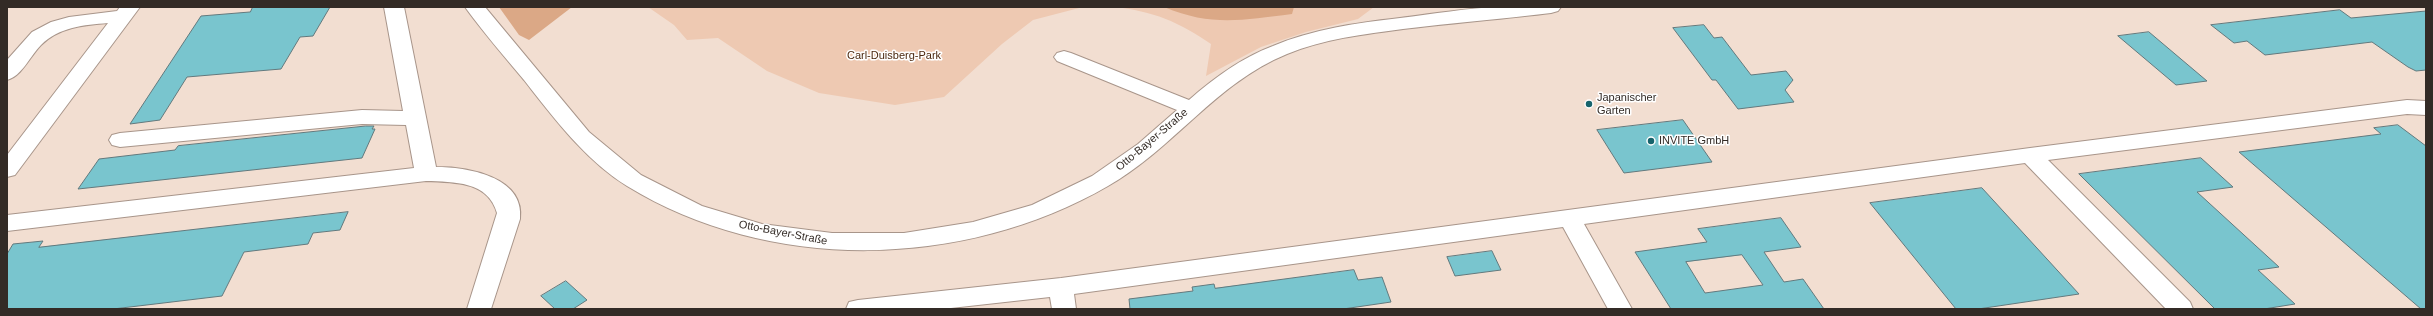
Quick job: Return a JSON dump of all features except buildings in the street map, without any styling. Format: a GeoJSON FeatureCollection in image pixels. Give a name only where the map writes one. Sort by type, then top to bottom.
{"type":"FeatureCollection","features":[{"type":"Feature","properties":{"kind":"street"},"geometry":{"type":"LineString","coordinates":[[394,7],[426,174]]}},
{"type":"Feature","properties":{"kind":"street","name":"Otto-Bayer-Straße"},"geometry":{"type":"LineString","coordinates":[[475,7],[581,138],[615,169],[661,196],[688,208],[748,228],[803,239],[860,244],[920,240],[978,230],[1013,220],[1056,204],[1101,181],[1137,155],[1190,108],[1239,70],[1278,51],[1315,39],[1370,28],[1551,7]]}},
{"type":"Feature","properties":{"kind":"street"},"geometry":{"type":"LineString","coordinates":[[7,74],[38,36],[53,27],[69,22],[126,12]]}},
{"type":"Feature","properties":{"kind":"street"},"geometry":{"type":"LineString","coordinates":[[7,170],[126,12]]}},
{"type":"Feature","properties":{"kind":"street"},"geometry":{"type":"LineString","coordinates":[[1064,57],[1190,108]]}},
{"type":"Feature","properties":{"kind":"street"},"geometry":{"type":"LineString","coordinates":[[858,309],[1062,298],[1570,219],[2030,155],[2407,107],[2426,108]]}},
{"type":"Feature","properties":{"kind":"street"},"geometry":{"type":"LineString","coordinates":[[120,140],[362,117],[415,118]]}},
{"type":"Feature","properties":{"kind":"street"},"geometry":{"type":"LineString","coordinates":[[2030,155],[2181,309]]}},
{"type":"Feature","properties":{"kind":"street"},"geometry":{"type":"LineString","coordinates":[[7,223],[426,174],[448,174],[479,180],[504,197],[510,215],[479,309]]}},
{"type":"Feature","properties":{"kind":"street"},"geometry":{"type":"LineString","coordinates":[[1570,219],[1620,309]]}},
{"type":"Feature","properties":{"kind":"green space","name":"Carl-Duisberg-Park"},"geometry":{"type":"Polygon","coordinates":[[[648,7],[1083,7],[1033,20],[1002,44],[944,97],[895,105],[819,93],[767,71],[718,38],[687,40],[674,25],[648,7]]]}},
{"type":"Feature","properties":{"kind":"green space"},"geometry":{"type":"Polygon","coordinates":[[[1114,7],[1374,7],[1358,19],[1306,32],[1261,47],[1206,76],[1211,44],[1177,24],[1165,19],[1141,11],[1114,7]]]}},
{"type":"Feature","properties":{"kind":"shaded area"},"geometry":{"type":"Polygon","coordinates":[[[499,7],[572,7],[529,40],[519,35],[499,7]]]}},
{"type":"Feature","properties":{"kind":"shaded area"},"geometry":{"type":"Polygon","coordinates":[[[1164,7],[1294,7],[1292,14],[1242,20],[1212,20],[1181,13],[1164,7]]]}},
{"type":"Feature","properties":{"kind":"place","name":"Japanischer Garten"},"geometry":{"type":"Point","coordinates":[1589,104]}},
{"type":"Feature","properties":{"kind":"place","name":"INVITE GmbH"},"geometry":{"type":"Point","coordinates":[1651,141]}}]}
